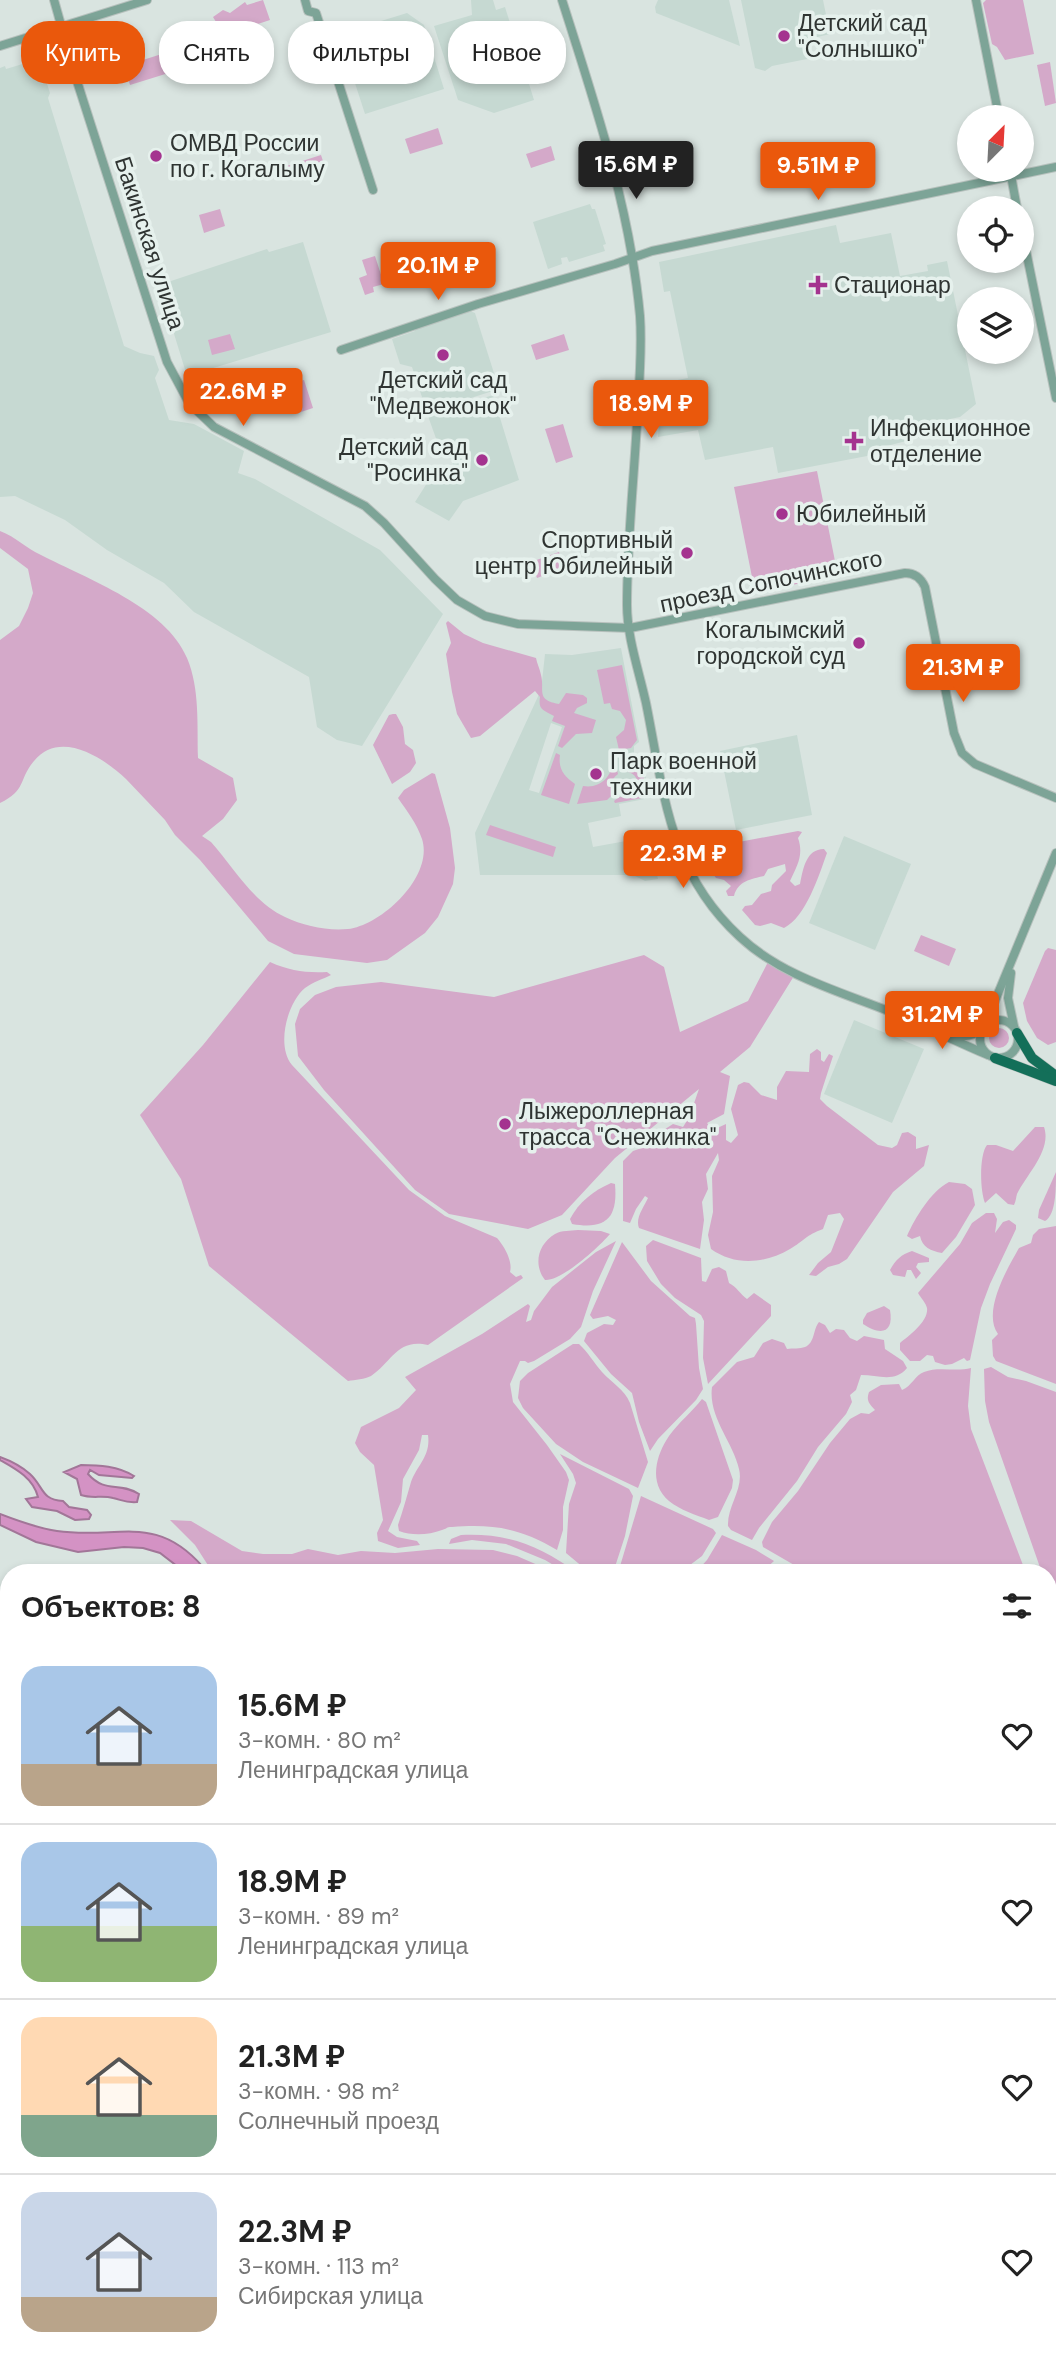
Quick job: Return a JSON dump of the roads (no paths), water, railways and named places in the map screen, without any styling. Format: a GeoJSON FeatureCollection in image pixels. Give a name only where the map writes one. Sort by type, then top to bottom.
{"type":"FeatureCollection","features":[{"type":"Feature","properties":{"kind":"main road"},"geometry":{"type":"LineString","coordinates":[[1016,1031],[1032,1058],[1056,1078]]}},
{"type":"Feature","properties":{"kind":"main road"},"geometry":{"type":"LineString","coordinates":[[991,1056],[1056,1078]]}},
{"type":"Feature","properties":{"kind":"street","name":"Бакинская улица"},"geometry":{"type":"LineString","coordinates":[[54,0],[59,21]]}},
{"type":"Feature","properties":{"kind":"street"},"geometry":{"type":"LineString","coordinates":[[80,21],[146,0]]}},
{"type":"Feature","properties":{"kind":"street"},"geometry":{"type":"LineString","coordinates":[[305,0],[308,10],[316,13],[373,190]]}},
{"type":"Feature","properties":{"kind":"street"},"geometry":{"type":"LineString","coordinates":[[562,0],[613,164],[632,257],[641,343],[627,599],[630,628],[670,822],[681,856],[697,887],[725,922],[769,959],[798,975],[991,1056],[1005,1057],[1013,1052],[1018,1043],[1008,998],[1014,959]]}},
{"type":"Feature","properties":{"kind":"street"},"geometry":{"type":"LineString","coordinates":[[976,0],[997,105]]}},
{"type":"Feature","properties":{"kind":"street"},"geometry":{"type":"LineString","coordinates":[[0,46],[21,39]]}},
{"type":"Feature","properties":{"kind":"street","name":"Бакинская улица"},"geometry":{"type":"LineString","coordinates":[[79,84],[167,362],[184,396],[196,411],[229,437],[365,506],[450,594],[476,612],[495,620],[518,624],[630,628]]}},
{"type":"Feature","properties":{"kind":"street"},"geometry":{"type":"LineString","coordinates":[[1034,170],[1056,167]]}},
{"type":"Feature","properties":{"kind":"street"},"geometry":{"type":"LineString","coordinates":[[341,349],[652,251],[969,182]]}},
{"type":"Feature","properties":{"kind":"street"},"geometry":{"type":"LineString","coordinates":[[1031,273],[1056,398]]}},
{"type":"Feature","properties":{"kind":"street","name":"проезд Сопочинского"},"geometry":{"type":"LineString","coordinates":[[630,628],[905,573],[919,578],[927,596],[954,733],[962,753],[975,764],[1056,798]]}},
{"type":"Feature","properties":{"kind":"street"},"geometry":{"type":"LineString","coordinates":[[991,1056],[979,1042],[984,1026],[1056,853]]}},
{"type":"Feature","properties":{"kind":"street"},"geometry":{"type":"LineString","coordinates":[[908,1020],[961,1037],[973,1035],[994,1020],[1002,1019],[1011,1023],[1016,1031]]}},
{"type":"Feature","properties":{"kind":"place","name":"Детский сад \"Солнышко\""},"geometry":{"type":"Point","coordinates":[784,36]}},
{"type":"Feature","properties":{"kind":"place","name":"ОМВД России по г. Когалыму"},"geometry":{"type":"Point","coordinates":[156,156]}},
{"type":"Feature","properties":{"kind":"place","name":"Стационар"},"geometry":{"type":"Point","coordinates":[818,285]}},
{"type":"Feature","properties":{"kind":"place","name":"Детский сад \"Медвежонок\""},"geometry":{"type":"Point","coordinates":[443,355]}},
{"type":"Feature","properties":{"kind":"place","name":"Инфекционное отделение"},"geometry":{"type":"Point","coordinates":[854,441]}},
{"type":"Feature","properties":{"kind":"place","name":"Детский сад \"Росинка\""},"geometry":{"type":"Point","coordinates":[482,460]}},
{"type":"Feature","properties":{"kind":"place","name":"Юбилейный"},"geometry":{"type":"Point","coordinates":[782,514]}},
{"type":"Feature","properties":{"kind":"place","name":"Спортивный центр Юбилейный"},"geometry":{"type":"Point","coordinates":[687,553]}},
{"type":"Feature","properties":{"kind":"place","name":"Когалымский городской суд"},"geometry":{"type":"Point","coordinates":[859,643]}},
{"type":"Feature","properties":{"kind":"place","name":"Парк военной техники"},"geometry":{"type":"Point","coordinates":[596,774]}},
{"type":"Feature","properties":{"kind":"place","name":"Лыжероллерная трасса \"Снежинка\""},"geometry":{"type":"Point","coordinates":[505,1124]}}]}
